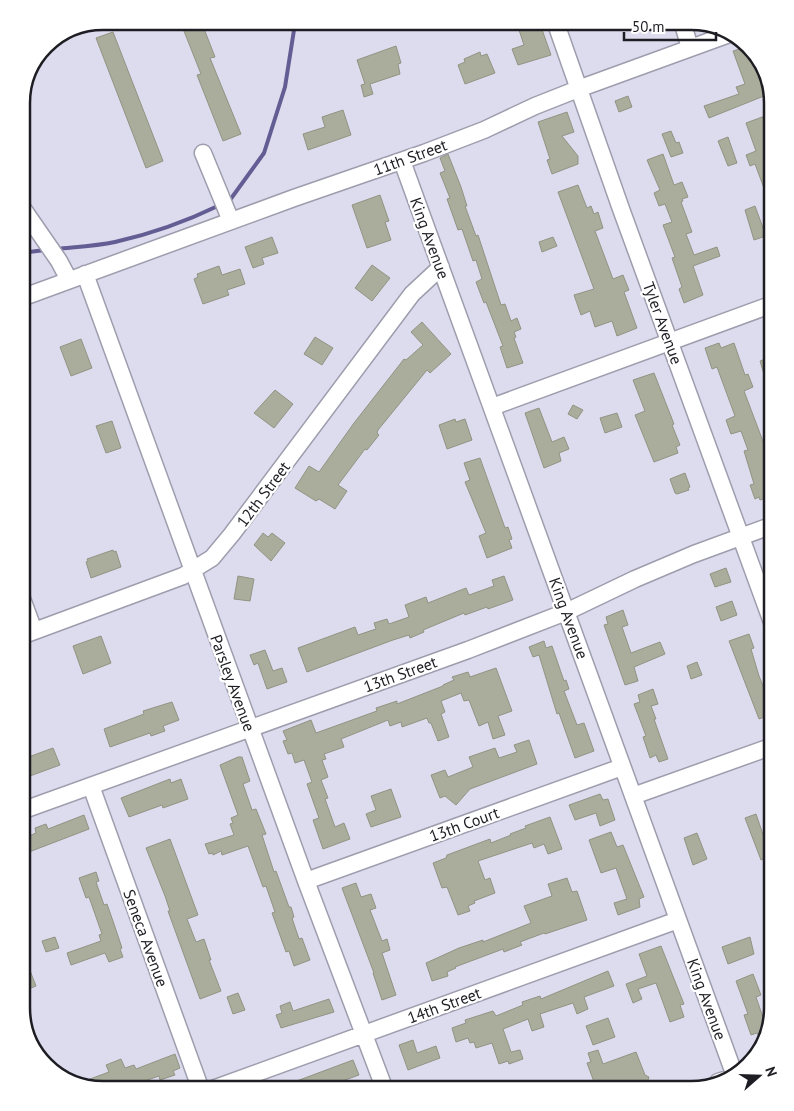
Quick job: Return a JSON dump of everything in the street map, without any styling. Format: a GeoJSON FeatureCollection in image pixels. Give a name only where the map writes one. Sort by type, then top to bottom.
{"type":"FeatureCollection","features":[{"type":"Feature","properties":{"kind":"street","name":"Tyler Avenue"},"geometry":{"type":"LineString","coordinates":[[558,30],[764,601]]}},
{"type":"Feature","properties":{"kind":"street"},"geometry":{"type":"LineString","coordinates":[[685,30],[690,48]]}},
{"type":"Feature","properties":{"kind":"street","name":"11th Street"},"geometry":{"type":"LineString","coordinates":[[69,280],[228,215],[402,161],[484,130],[578,88],[721,37]]}},
{"type":"Feature","properties":{"kind":"street"},"geometry":{"type":"LineString","coordinates":[[203,153],[228,215]]}},
{"type":"Feature","properties":{"kind":"street","name":"King Avenue"},"geometry":{"type":"LineString","coordinates":[[402,161],[731,1068]]}},
{"type":"Feature","properties":{"kind":"street"},"geometry":{"type":"LineString","coordinates":[[30,219],[59,261],[69,280],[30,295]]}},
{"type":"Feature","properties":{"kind":"street","name":"12th Street"},"geometry":{"type":"LineString","coordinates":[[30,632],[147,590],[192,571],[212,558],[412,294],[441,267]]}},
{"type":"Feature","properties":{"kind":"street","name":"Parsley Avenue"},"geometry":{"type":"LineString","coordinates":[[84,274],[306,881],[382,1081]]}},
{"type":"Feature","properties":{"kind":"street"},"geometry":{"type":"LineString","coordinates":[[492,407],[764,307]]}},
{"type":"Feature","properties":{"kind":"street","name":"13th Street"},"geometry":{"type":"LineString","coordinates":[[30,808],[468,650],[566,612],[635,579],[764,528]]}},
{"type":"Feature","properties":{"kind":"street"},"geometry":{"type":"LineString","coordinates":[[633,796],[764,749]]}},
{"type":"Feature","properties":{"kind":"street","name":"13th Court"},"geometry":{"type":"LineString","coordinates":[[306,881],[622,766]]}},
{"type":"Feature","properties":{"kind":"street","name":"Seneca Avenue"},"geometry":{"type":"LineString","coordinates":[[91,786],[198,1081]]}},
{"type":"Feature","properties":{"kind":"street","name":"14th Street"},"geometry":{"type":"LineString","coordinates":[[235,1081],[678,920]]}},
{"type":"Feature","properties":{"kind":"building"},"geometry":{"type":"Polygon","coordinates":[[[184,30],[204,30],[215,57],[210,58],[241,134],[223,141],[197,75],[201,74],[184,30]]]}},
{"type":"Feature","properties":{"kind":"building"},"geometry":{"type":"Polygon","coordinates":[[[519,30],[542,30],[551,55],[518,65],[512,49],[524,45],[519,30]]]}},
{"type":"Feature","properties":{"kind":"building"},"geometry":{"type":"Polygon","coordinates":[[[113,32],[163,161],[146,168],[96,38],[113,32]]]}},
{"type":"Feature","properties":{"kind":"building"},"geometry":{"type":"Polygon","coordinates":[[[396,46],[401,63],[398,64],[400,74],[370,84],[373,94],[364,97],[361,85],[365,84],[357,60],[396,46]]]}},
{"type":"Feature","properties":{"kind":"building"},"geometry":{"type":"Polygon","coordinates":[[[740,49],[746,55],[758,75],[763,96],[709,118],[704,106],[739,94],[736,87],[745,84],[733,51],[740,49]]]}},
{"type":"Feature","properties":{"kind":"building"},"geometry":{"type":"Polygon","coordinates":[[[480,52],[481,56],[487,54],[495,73],[465,84],[458,65],[465,62],[464,59],[480,52]]]}},
{"type":"Feature","properties":{"kind":"building"},"geometry":{"type":"Polygon","coordinates":[[[628,96],[632,107],[619,112],[615,101],[628,96]]]}},
{"type":"Feature","properties":{"kind":"building"},"geometry":{"type":"Polygon","coordinates":[[[343,110],[351,135],[308,150],[303,134],[325,127],[322,117],[343,110]]]}},
{"type":"Feature","properties":{"kind":"building"},"geometry":{"type":"Polygon","coordinates":[[[567,112],[574,132],[562,136],[578,156],[578,164],[552,174],[547,160],[550,159],[538,122],[567,112]]]}},
{"type":"Feature","properties":{"kind":"building"},"geometry":{"type":"Polygon","coordinates":[[[764,116],[764,188],[755,164],[750,166],[746,155],[756,151],[746,123],[764,116]]]}},
{"type":"Feature","properties":{"kind":"building"},"geometry":{"type":"Polygon","coordinates":[[[671,131],[676,143],[679,142],[683,153],[671,157],[662,134],[671,131]]]}},
{"type":"Feature","properties":{"kind":"building"},"geometry":{"type":"Polygon","coordinates":[[[728,137],[737,163],[728,166],[718,141],[728,137]]]}},
{"type":"Feature","properties":{"kind":"building"},"geometry":{"type":"Polygon","coordinates":[[[448,154],[501,305],[505,304],[511,321],[517,318],[521,329],[514,332],[516,337],[514,338],[523,363],[507,368],[500,347],[503,346],[476,282],[482,279],[476,260],[473,261],[462,229],[458,230],[447,199],[450,198],[440,173],[445,171],[440,158],[448,154]]]}},
{"type":"Feature","properties":{"kind":"building"},"geometry":{"type":"Polygon","coordinates":[[[663,154],[674,185],[682,182],[688,197],[682,199],[683,201],[681,202],[692,232],[686,234],[694,255],[717,247],[720,256],[693,266],[703,295],[684,303],[679,289],[682,287],[672,258],[675,257],[663,225],[672,222],[665,204],[659,206],[654,193],[660,190],[647,160],[663,154]]]}},
{"type":"Feature","properties":{"kind":"building"},"geometry":{"type":"Polygon","coordinates":[[[578,185],[587,208],[591,206],[594,214],[598,212],[603,228],[595,231],[613,279],[623,275],[629,290],[624,292],[637,328],[617,336],[612,321],[595,327],[590,311],[581,315],[574,295],[594,289],[558,192],[578,185]]]}},
{"type":"Feature","properties":{"kind":"building"},"geometry":{"type":"Polygon","coordinates":[[[380,195],[389,221],[385,222],[391,240],[367,248],[352,205],[380,195]]]}},
{"type":"Feature","properties":{"kind":"building"},"geometry":{"type":"Polygon","coordinates":[[[755,206],[764,231],[764,237],[754,240],[745,210],[755,206]]]}},
{"type":"Feature","properties":{"kind":"building"},"geometry":{"type":"Polygon","coordinates":[[[272,237],[278,253],[262,258],[264,264],[253,268],[245,247],[272,237]]]}},
{"type":"Feature","properties":{"kind":"building"},"geometry":{"type":"Polygon","coordinates":[[[553,237],[557,246],[542,252],[539,242],[553,237]]]}},
{"type":"Feature","properties":{"kind":"building"},"geometry":{"type":"Polygon","coordinates":[[[372,265],[390,278],[372,301],[355,288],[372,265]]]}},
{"type":"Feature","properties":{"kind":"building"},"geometry":{"type":"Polygon","coordinates":[[[219,266],[222,275],[240,269],[245,284],[227,290],[229,295],[203,304],[194,279],[198,277],[197,274],[219,266]]]}},
{"type":"Feature","properties":{"kind":"building"},"geometry":{"type":"Polygon","coordinates":[[[422,322],[451,354],[430,373],[427,370],[378,430],[377,433],[379,435],[367,450],[365,449],[338,485],[347,491],[335,509],[319,499],[316,501],[295,488],[309,466],[319,472],[404,359],[406,360],[423,345],[411,332],[422,322]]]}},
{"type":"Feature","properties":{"kind":"building"},"geometry":{"type":"Polygon","coordinates":[[[315,337],[333,348],[322,365],[304,354],[315,337]]]}},
{"type":"Feature","properties":{"kind":"building"},"geometry":{"type":"Polygon","coordinates":[[[81,339],[92,368],[71,376],[60,347],[81,339]]]}},
{"type":"Feature","properties":{"kind":"building"},"geometry":{"type":"Polygon","coordinates":[[[719,343],[721,348],[734,343],[745,375],[748,374],[753,387],[744,391],[764,444],[764,499],[760,500],[759,497],[755,499],[750,485],[754,484],[744,451],[748,450],[741,431],[731,434],[726,420],[735,416],[717,367],[712,369],[705,348],[719,343]]]}},
{"type":"Feature","properties":{"kind":"building"},"geometry":{"type":"Polygon","coordinates":[[[764,359],[764,374],[760,361],[764,359]]]}},
{"type":"Feature","properties":{"kind":"building"},"geometry":{"type":"Polygon","coordinates":[[[654,373],[680,445],[676,447],[678,453],[654,462],[635,415],[645,411],[633,380],[654,373]]]}},
{"type":"Feature","properties":{"kind":"building"},"geometry":{"type":"Polygon","coordinates":[[[275,390],[293,404],[274,428],[254,413],[275,390]]]}},
{"type":"Feature","properties":{"kind":"building"},"geometry":{"type":"Polygon","coordinates":[[[573,405],[583,410],[577,419],[568,414],[573,405]]]}},
{"type":"Feature","properties":{"kind":"building"},"geometry":{"type":"Polygon","coordinates":[[[539,408],[552,442],[564,437],[569,449],[559,453],[561,461],[544,468],[525,413],[539,408]]]}},
{"type":"Feature","properties":{"kind":"building"},"geometry":{"type":"Polygon","coordinates":[[[617,413],[622,427],[605,433],[600,418],[617,413]]]}},
{"type":"Feature","properties":{"kind":"building"},"geometry":{"type":"Polygon","coordinates":[[[455,419],[456,422],[465,419],[472,440],[447,449],[439,425],[455,419]]]}},
{"type":"Feature","properties":{"kind":"building"},"geometry":{"type":"Polygon","coordinates":[[[112,421],[121,448],[106,453],[96,426],[112,421]]]}},
{"type":"Feature","properties":{"kind":"building"},"geometry":{"type":"Polygon","coordinates":[[[480,458],[505,528],[508,527],[512,539],[509,540],[512,548],[487,558],[479,536],[486,533],[465,482],[470,480],[464,463],[480,458]]]}},
{"type":"Feature","properties":{"kind":"building"},"geometry":{"type":"Polygon","coordinates":[[[685,473],[690,487],[688,488],[689,490],[677,494],[670,479],[685,473]]]}},
{"type":"Feature","properties":{"kind":"building"},"geometry":{"type":"Polygon","coordinates":[[[263,533],[268,537],[272,533],[285,543],[271,561],[254,545],[263,533]]]}},
{"type":"Feature","properties":{"kind":"building"},"geometry":{"type":"Polygon","coordinates":[[[113,550],[114,552],[116,551],[121,567],[91,578],[86,562],[88,561],[87,559],[113,550]]]}},
{"type":"Feature","properties":{"kind":"building"},"geometry":{"type":"Polygon","coordinates":[[[726,568],[731,582],[715,587],[710,574],[726,568]]]}},
{"type":"Feature","properties":{"kind":"building"},"geometry":{"type":"Polygon","coordinates":[[[238,576],[254,579],[250,601],[234,599],[238,576]]]}},
{"type":"Feature","properties":{"kind":"building"},"geometry":{"type":"Polygon","coordinates":[[[504,576],[513,600],[488,609],[487,607],[465,615],[464,613],[423,630],[424,632],[410,638],[409,635],[393,640],[307,672],[298,648],[355,627],[358,635],[376,629],[374,623],[387,619],[389,624],[409,617],[405,605],[426,597],[428,603],[466,588],[469,595],[494,586],[492,580],[504,576]]]}},
{"type":"Feature","properties":{"kind":"building"},"geometry":{"type":"Polygon","coordinates":[[[732,601],[737,615],[721,621],[716,607],[732,601]]]}},
{"type":"Feature","properties":{"kind":"building"},"geometry":{"type":"Polygon","coordinates":[[[623,610],[628,625],[622,627],[631,653],[660,642],[665,654],[634,667],[638,681],[625,685],[604,625],[608,624],[606,617],[623,610]]]}},
{"type":"Feature","properties":{"kind":"building"},"geometry":{"type":"Polygon","coordinates":[[[749,634],[754,648],[751,649],[764,688],[764,717],[759,719],[729,641],[749,634]]]}},
{"type":"Feature","properties":{"kind":"building"},"geometry":{"type":"Polygon","coordinates":[[[101,636],[111,663],[83,674],[73,646],[101,636]]]}},
{"type":"Feature","properties":{"kind":"building"},"geometry":{"type":"Polygon","coordinates":[[[544,641],[546,648],[552,646],[564,681],[566,680],[569,689],[564,691],[577,725],[584,723],[594,751],[575,758],[559,713],[557,714],[539,655],[533,657],[529,647],[544,641]]]}},
{"type":"Feature","properties":{"kind":"building"},"geometry":{"type":"Polygon","coordinates":[[[265,650],[273,671],[282,668],[287,682],[267,689],[258,663],[254,665],[250,655],[265,650]]]}},
{"type":"Feature","properties":{"kind":"building"},"geometry":{"type":"Polygon","coordinates":[[[697,662],[702,675],[691,679],[687,666],[697,662]]]}},
{"type":"Feature","properties":{"kind":"building"},"geometry":{"type":"Polygon","coordinates":[[[496,668],[512,711],[498,716],[505,735],[493,739],[488,722],[479,726],[469,700],[464,701],[461,693],[441,701],[445,712],[441,714],[449,737],[438,741],[427,718],[402,727],[401,722],[390,726],[388,720],[341,739],[344,747],[324,754],[326,759],[322,760],[328,777],[321,780],[328,798],[325,799],[335,827],[344,823],[350,839],[323,849],[313,820],[319,818],[307,784],[312,782],[304,760],[295,763],[292,753],[288,754],[283,741],[287,740],[283,731],[311,720],[316,733],[377,711],[376,708],[397,701],[397,704],[443,686],[454,680],[452,677],[468,672],[470,677],[496,668]]]}},
{"type":"Feature","properties":{"kind":"building"},"geometry":{"type":"Polygon","coordinates":[[[653,689],[658,704],[651,706],[668,759],[659,762],[656,755],[650,758],[643,737],[646,736],[634,704],[640,702],[638,695],[653,689]]]}},
{"type":"Feature","properties":{"kind":"building"},"geometry":{"type":"Polygon","coordinates":[[[172,702],[179,720],[163,726],[165,731],[151,736],[150,733],[110,747],[104,729],[144,714],[143,711],[172,702]]]}},
{"type":"Feature","properties":{"kind":"building"},"geometry":{"type":"Polygon","coordinates":[[[529,740],[537,764],[470,789],[456,805],[445,796],[440,798],[431,775],[445,770],[448,777],[473,767],[469,757],[495,748],[499,758],[517,752],[514,745],[529,740]]]}},
{"type":"Feature","properties":{"kind":"building"},"geometry":{"type":"Polygon","coordinates":[[[53,748],[60,765],[30,776],[30,756],[53,748]]]}},
{"type":"Feature","properties":{"kind":"building"},"geometry":{"type":"Polygon","coordinates":[[[242,757],[250,781],[243,784],[252,810],[256,809],[266,834],[262,835],[274,872],[276,871],[289,907],[291,907],[294,917],[292,918],[299,939],[302,938],[310,960],[294,966],[289,951],[286,952],[272,913],[275,912],[266,886],[263,887],[248,846],[222,855],[221,851],[213,855],[213,853],[209,854],[205,844],[234,835],[230,824],[233,823],[231,818],[238,815],[220,765],[242,757]]]}},
{"type":"Feature","properties":{"kind":"building"},"geometry":{"type":"Polygon","coordinates":[[[170,779],[171,783],[181,779],[188,799],[163,808],[162,805],[129,817],[121,798],[170,779]]]}},
{"type":"Feature","properties":{"kind":"building"},"geometry":{"type":"Polygon","coordinates":[[[391,789],[401,817],[371,827],[366,814],[376,810],[371,796],[391,789]]]}},
{"type":"Feature","properties":{"kind":"building"},"geometry":{"type":"Polygon","coordinates":[[[600,794],[603,800],[608,799],[615,820],[600,826],[596,813],[575,820],[569,805],[600,794]]]}},
{"type":"Feature","properties":{"kind":"building"},"geometry":{"type":"Polygon","coordinates":[[[756,814],[764,837],[764,859],[761,860],[745,818],[756,814]]]}},
{"type":"Feature","properties":{"kind":"building"},"geometry":{"type":"Polygon","coordinates":[[[84,815],[89,829],[30,852],[30,836],[36,833],[35,828],[46,824],[48,829],[84,815]]]}},
{"type":"Feature","properties":{"kind":"building"},"geometry":{"type":"Polygon","coordinates":[[[550,817],[562,849],[548,854],[544,844],[534,848],[532,843],[478,861],[485,880],[490,878],[495,893],[474,901],[475,903],[468,906],[470,911],[458,915],[447,887],[442,888],[433,863],[446,858],[447,855],[490,839],[491,843],[526,828],[525,826],[550,817]]]}},
{"type":"Feature","properties":{"kind":"building"},"geometry":{"type":"Polygon","coordinates":[[[611,832],[617,847],[623,845],[644,897],[639,899],[640,907],[618,915],[614,903],[627,899],[616,868],[601,873],[589,840],[611,832]]]}},
{"type":"Feature","properties":{"kind":"building"},"geometry":{"type":"Polygon","coordinates":[[[697,833],[707,859],[693,865],[684,838],[697,833]]]}},
{"type":"Feature","properties":{"kind":"building"},"geometry":{"type":"Polygon","coordinates":[[[170,839],[198,915],[187,919],[196,942],[204,939],[211,960],[209,960],[221,991],[200,999],[168,911],[170,911],[165,896],[146,848],[170,839]]]}},
{"type":"Feature","properties":{"kind":"building"},"geometry":{"type":"Polygon","coordinates":[[[96,872],[99,881],[96,882],[104,905],[107,904],[122,948],[120,949],[123,957],[109,962],[105,953],[71,965],[67,953],[101,941],[99,935],[102,934],[89,897],[86,898],[79,878],[96,872]]]}},
{"type":"Feature","properties":{"kind":"building"},"geometry":{"type":"Polygon","coordinates":[[[567,878],[572,892],[577,891],[587,920],[520,942],[522,945],[504,952],[503,949],[455,967],[447,972],[448,976],[432,981],[426,963],[459,948],[483,940],[483,942],[531,923],[524,906],[552,896],[548,884],[567,878]]]}},
{"type":"Feature","properties":{"kind":"building"},"geometry":{"type":"Polygon","coordinates":[[[356,883],[361,897],[371,894],[376,908],[370,910],[382,941],[387,939],[390,950],[382,953],[396,995],[382,1000],[374,973],[342,888],[356,883]]]}},
{"type":"Feature","properties":{"kind":"building"},"geometry":{"type":"Polygon","coordinates":[[[55,937],[59,948],[46,952],[42,941],[55,937]]]}},
{"type":"Feature","properties":{"kind":"building"},"geometry":{"type":"Polygon","coordinates":[[[750,937],[754,954],[728,964],[722,947],[750,937]]]}},
{"type":"Feature","properties":{"kind":"building"},"geometry":{"type":"Polygon","coordinates":[[[661,946],[684,1004],[680,1005],[684,1017],[670,1022],[656,983],[638,989],[642,999],[633,1003],[626,984],[647,976],[639,954],[661,946]]]}},
{"type":"Feature","properties":{"kind":"building"},"geometry":{"type":"Polygon","coordinates":[[[30,971],[36,986],[30,988],[30,971]]]}},
{"type":"Feature","properties":{"kind":"building"},"geometry":{"type":"Polygon","coordinates":[[[608,971],[614,986],[584,997],[588,1009],[577,1014],[573,1003],[540,1014],[544,1027],[532,1031],[528,1019],[503,1029],[511,1052],[520,1050],[523,1059],[509,1064],[508,1061],[499,1064],[492,1043],[476,1048],[474,1042],[470,1043],[468,1038],[456,1042],[452,1028],[466,1023],[465,1020],[493,1011],[496,1016],[523,1005],[522,1002],[540,996],[541,999],[608,971]]]}},
{"type":"Feature","properties":{"kind":"building"},"geometry":{"type":"Polygon","coordinates":[[[753,974],[761,995],[756,997],[763,1017],[758,1035],[757,1033],[751,1035],[744,1015],[748,1014],[736,981],[753,974]]]}},
{"type":"Feature","properties":{"kind":"building"},"geometry":{"type":"Polygon","coordinates":[[[238,993],[245,1010],[233,1014],[227,997],[238,993]]]}},
{"type":"Feature","properties":{"kind":"building"},"geometry":{"type":"Polygon","coordinates":[[[329,999],[334,1012],[281,1028],[276,1015],[282,1013],[280,1006],[290,1002],[293,1011],[329,999]]]}},
{"type":"Feature","properties":{"kind":"building"},"geometry":{"type":"Polygon","coordinates":[[[608,1018],[615,1037],[593,1045],[586,1026],[608,1018]]]}},
{"type":"Feature","properties":{"kind":"building"},"geometry":{"type":"Polygon","coordinates":[[[413,1040],[417,1053],[436,1046],[440,1058],[408,1070],[399,1045],[413,1040]]]}},
{"type":"Feature","properties":{"kind":"building"},"geometry":{"type":"Polygon","coordinates":[[[598,1050],[603,1064],[636,1052],[645,1075],[649,1077],[648,1081],[594,1081],[587,1063],[591,1062],[588,1053],[598,1050]]]}},
{"type":"Feature","properties":{"kind":"building"},"geometry":{"type":"Polygon","coordinates":[[[175,1054],[180,1068],[173,1071],[175,1075],[160,1080],[159,1076],[145,1081],[99,1081],[90,1079],[109,1072],[106,1065],[121,1059],[125,1068],[134,1065],[136,1069],[175,1054]]]}},
{"type":"Feature","properties":{"kind":"building"},"geometry":{"type":"Polygon","coordinates":[[[353,1060],[359,1075],[342,1081],[297,1081],[353,1060]]]}},
{"type":"Feature","properties":{"kind":"waterway"},"geometry":{"type":"LineString","coordinates":[[227,202],[264,153],[285,87],[294,30]]}},
{"type":"Feature","properties":{"kind":"waterway"},"geometry":{"type":"LineString","coordinates":[[57,249],[101,245],[128,239],[169,226],[220,205]]}},
{"type":"Feature","properties":{"kind":"waterway"},"geometry":{"type":"LineString","coordinates":[[30,252],[45,250]]}}]}
